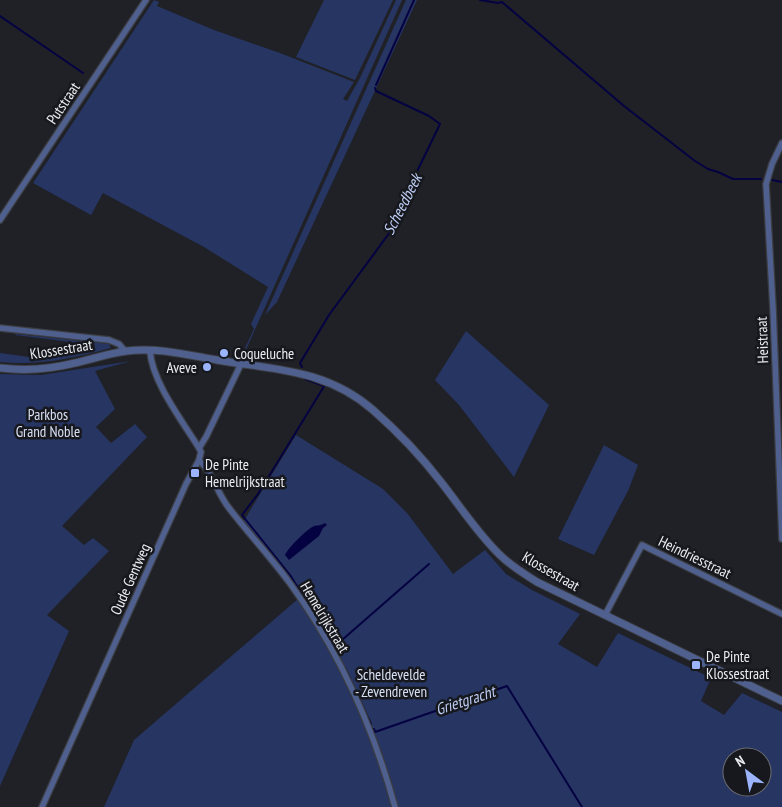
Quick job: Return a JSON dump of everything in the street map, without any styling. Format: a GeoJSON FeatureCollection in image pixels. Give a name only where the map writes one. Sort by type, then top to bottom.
{"type":"FeatureCollection","features":[{"type":"Feature","properties":{"kind":"street","name":"Putstraat"},"geometry":{"type":"LineString","coordinates":[[0,220],[146,0]]}},
{"type":"Feature","properties":{"kind":"street","name":"Heistraat"},"geometry":{"type":"LineString","coordinates":[[782,143],[772,164],[766,184],[782,539]]}},
{"type":"Feature","properties":{"kind":"street"},"geometry":{"type":"LineString","coordinates":[[0,328],[109,340],[119,344],[125,351]]}},
{"type":"Feature","properties":{"kind":"street","name":"Klossestraat"},"geometry":{"type":"LineString","coordinates":[[0,368],[23,370],[50,367],[74,364],[125,351],[150,351],[272,367],[303,373],[341,388],[372,409],[420,456],[486,540],[513,565],[537,582],[782,701]]}},
{"type":"Feature","properties":{"kind":"street"},"geometry":{"type":"LineString","coordinates":[[150,351],[152,367],[160,383],[199,448]]}},
{"type":"Feature","properties":{"kind":"street","name":"Oude Gentweg"},"geometry":{"type":"LineString","coordinates":[[42,807],[186,484],[199,460],[201,452],[199,448],[241,364]]}},
{"type":"Feature","properties":{"kind":"street","name":"Hemelrijkstraat"},"geometry":{"type":"LineString","coordinates":[[199,460],[224,502],[287,580],[323,636],[363,713],[379,753],[396,807]]}},
{"type":"Feature","properties":{"kind":"street","name":"Heindriesstraat"},"geometry":{"type":"LineString","coordinates":[[605,616],[642,545],[782,614]]}},
{"type":"Feature","properties":{"kind":"green space"},"geometry":{"type":"Polygon","coordinates":[[[154,0],[159,2],[157,6],[214,30],[354,82],[343,99],[347,101],[360,78],[396,0],[402,0],[245,352],[254,329],[251,324],[268,287],[204,247],[103,193],[91,215],[33,183],[154,0]]]}},
{"type":"Feature","properties":{"kind":"green space"},"geometry":{"type":"Polygon","coordinates":[[[324,0],[393,0],[355,80],[296,57],[324,0]]]}},
{"type":"Feature","properties":{"kind":"green space"},"geometry":{"type":"Polygon","coordinates":[[[406,0],[417,0],[277,302],[265,315],[406,0]]]}},
{"type":"Feature","properties":{"kind":"green space"},"geometry":{"type":"Polygon","coordinates":[[[466,331],[549,405],[514,477],[459,405],[435,380],[466,331]]]}},
{"type":"Feature","properties":{"kind":"green space"},"geometry":{"type":"Polygon","coordinates":[[[16,334],[109,344],[111,348],[42,362],[0,362],[0,353],[29,357],[79,352],[95,347],[95,345],[16,334]]]}},
{"type":"Feature","properties":{"kind":"green space","name":"Parkbos Grand Noble"},"geometry":{"type":"Polygon","coordinates":[[[131,361],[95,371],[115,409],[96,427],[111,443],[135,424],[147,437],[62,526],[84,545],[93,538],[109,551],[47,615],[69,631],[0,786],[0,374],[41,375],[131,361]]]}},
{"type":"Feature","properties":{"kind":"green space","name":"Scheldevelde - Zevendreven"},"geometry":{"type":"Polygon","coordinates":[[[296,435],[383,489],[407,513],[453,574],[485,550],[506,574],[532,590],[580,614],[558,644],[597,667],[618,633],[711,678],[701,701],[724,715],[742,693],[782,712],[782,807],[104,807],[134,740],[298,599],[240,527],[296,435]]]}},
{"type":"Feature","properties":{"kind":"green space"},"geometry":{"type":"Polygon","coordinates":[[[604,445],[638,465],[628,491],[594,555],[558,539],[604,445]]]}},
{"type":"Feature","properties":{"kind":"shaded area"},"geometry":{"type":"Polygon","coordinates":[[[325,523],[327,525],[319,536],[289,560],[285,555],[298,539],[314,526],[325,523]]]}},
{"type":"Feature","properties":{"kind":"waterway","name":"Scheedbeek"},"geometry":{"type":"LineString","coordinates":[[376,85],[414,0]]}},
{"type":"Feature","properties":{"kind":"waterway","name":"Scheedbeek"},"geometry":{"type":"LineString","coordinates":[[480,0],[502,2]]}},
{"type":"Feature","properties":{"kind":"waterway"},"geometry":{"type":"LineString","coordinates":[[502,2],[624,106],[695,161],[708,169],[733,179],[761,179]]}},
{"type":"Feature","properties":{"kind":"waterway"},"geometry":{"type":"LineString","coordinates":[[0,16],[83,73]]}},
{"type":"Feature","properties":{"kind":"waterway","name":"Scheedbeek"},"geometry":{"type":"LineString","coordinates":[[302,367],[300,363],[329,315],[393,228],[395,217],[440,124],[429,116],[376,91],[375,88]]}},
{"type":"Feature","properties":{"kind":"waterway"},"geometry":{"type":"LineString","coordinates":[[772,180],[782,182]]}},
{"type":"Feature","properties":{"kind":"waterway","name":"Scheedbeek"},"geometry":{"type":"LineString","coordinates":[[305,379],[324,386],[258,494],[242,515],[290,575],[312,610]]}},
{"type":"Feature","properties":{"kind":"waterway"},"geometry":{"type":"LineString","coordinates":[[316,616],[334,647],[429,564]]}},
{"type":"Feature","properties":{"kind":"waterway"},"geometry":{"type":"LineString","coordinates":[[345,668],[371,724]]}},
{"type":"Feature","properties":{"kind":"waterway","name":"Grietgracht"},"geometry":{"type":"LineString","coordinates":[[374,729],[375,732],[507,686],[582,807]]}},
{"type":"Feature","properties":{"kind":"place","name":"Coqueluche"},"geometry":{"type":"Point","coordinates":[224,353]}},
{"type":"Feature","properties":{"kind":"place","name":"Aveve"},"geometry":{"type":"Point","coordinates":[207,367]}},
{"type":"Feature","properties":{"kind":"place","name":"De Pinte Hemelrijkstraat"},"geometry":{"type":"Point","coordinates":[195,473]}},
{"type":"Feature","properties":{"kind":"place","name":"De Pinte Klossestraat"},"geometry":{"type":"Point","coordinates":[696,665]}}]}
